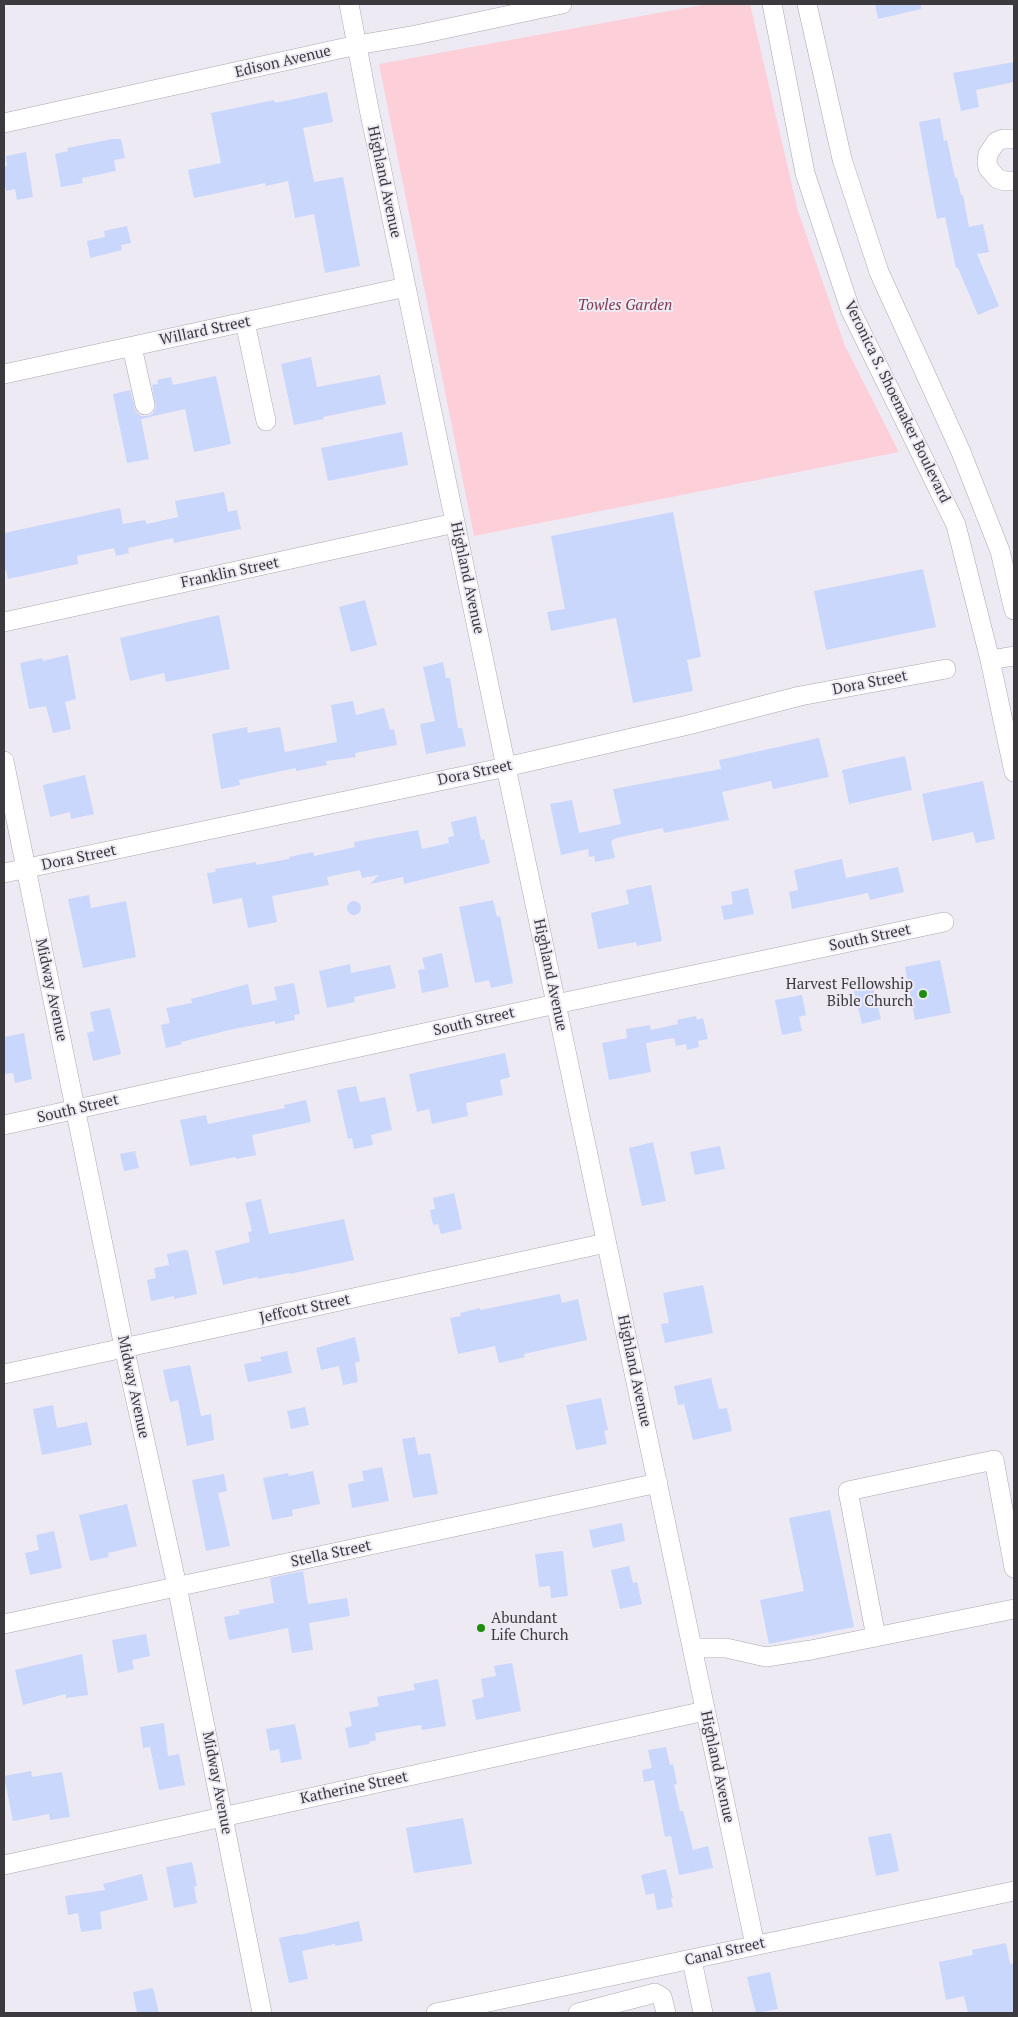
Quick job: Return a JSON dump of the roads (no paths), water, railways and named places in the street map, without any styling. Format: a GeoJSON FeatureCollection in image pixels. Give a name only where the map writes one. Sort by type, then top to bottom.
{"type":"FeatureCollection","features":[{"type":"Feature","properties":{"kind":"street","name":"Highland Avenue"},"geometry":{"type":"LineString","coordinates":[[349,4],[506,767],[755,1945]]}},
{"type":"Feature","properties":{"kind":"street","name":"Edison Avenue"},"geometry":{"type":"LineString","coordinates":[[4,123],[358,45],[416,35],[562,4]]}},
{"type":"Feature","properties":{"kind":"street","name":"Veronica S. Shoemaker Boulevard"},"geometry":{"type":"LineString","coordinates":[[772,4],[805,173],[850,309],[956,525],[990,660],[1014,772]]}},
{"type":"Feature","properties":{"kind":"street"},"geometry":{"type":"LineString","coordinates":[[806,4],[842,159],[879,272],[961,452],[1000,551],[1014,610]]}},
{"type":"Feature","properties":{"kind":"street"},"geometry":{"type":"LineString","coordinates":[[1014,139],[1003,139],[996,142],[991,147],[987,161],[988,168],[998,179],[1014,184]]}},
{"type":"Feature","properties":{"kind":"street","name":"Willard Street"},"geometry":{"type":"LineString","coordinates":[[4,374],[406,287]]}},
{"type":"Feature","properties":{"kind":"street"},"geometry":{"type":"LineString","coordinates":[[245,322],[266,421]]}},
{"type":"Feature","properties":{"kind":"street"},"geometry":{"type":"LineString","coordinates":[[132,347],[145,405]]}},
{"type":"Feature","properties":{"kind":"street","name":"Franklin Street"},"geometry":{"type":"LineString","coordinates":[[4,622],[455,523]]}},
{"type":"Feature","properties":{"kind":"street"},"geometry":{"type":"LineString","coordinates":[[990,660],[1014,656]]}},
{"type":"Feature","properties":{"kind":"street","name":"Dora Street"},"geometry":{"type":"LineString","coordinates":[[4,873],[506,767],[688,725],[800,696],[946,669]]}},
{"type":"Feature","properties":{"kind":"street","name":"Midway Avenue"},"geometry":{"type":"LineString","coordinates":[[4,761],[124,1347],[177,1586],[262,2013]]}},
{"type":"Feature","properties":{"kind":"street","name":"South Street"},"geometry":{"type":"LineString","coordinates":[[4,1126],[556,1004],[944,922]]}},
{"type":"Feature","properties":{"kind":"street","name":"Jeffcott Street"},"geometry":{"type":"LineString","coordinates":[[4,1374],[606,1243]]}},
{"type":"Feature","properties":{"kind":"street"},"geometry":{"type":"LineString","coordinates":[[876,1637],[848,1491],[994,1460],[1014,1568]]}},
{"type":"Feature","properties":{"kind":"street","name":"Stella Street"},"geometry":{"type":"LineString","coordinates":[[4,1624],[658,1483]]}},
{"type":"Feature","properties":{"kind":"street"},"geometry":{"type":"LineString","coordinates":[[692,1648],[726,1648],[766,1657],[1014,1609]]}},
{"type":"Feature","properties":{"kind":"street","name":"Katherine Street"},"geometry":{"type":"LineString","coordinates":[[4,1866],[705,1711]]}},
{"type":"Feature","properties":{"kind":"street","name":"Canal Street"},"geometry":{"type":"LineString","coordinates":[[436,2013],[515,2005],[755,1945],[1014,1891]]}},
{"type":"Feature","properties":{"kind":"street"},"geometry":{"type":"LineString","coordinates":[[692,1960],[703,2013]]}},
{"type":"Feature","properties":{"kind":"street"},"geometry":{"type":"LineString","coordinates":[[578,2013],[655,1993],[662,1997],[666,2013]]}},
{"type":"Feature","properties":{"kind":"place","name":"Harvest Fellowship Bible Church"},"geometry":{"type":"Point","coordinates":[923,994]}},
{"type":"Feature","properties":{"kind":"place","name":"Abundant Life Church"},"geometry":{"type":"Point","coordinates":[481,1628]}},
{"type":"Feature","properties":{"kind":"park label","name":"Towles Garden"},"geometry":{"type":"Point","coordinates":[625,306]}}]}
